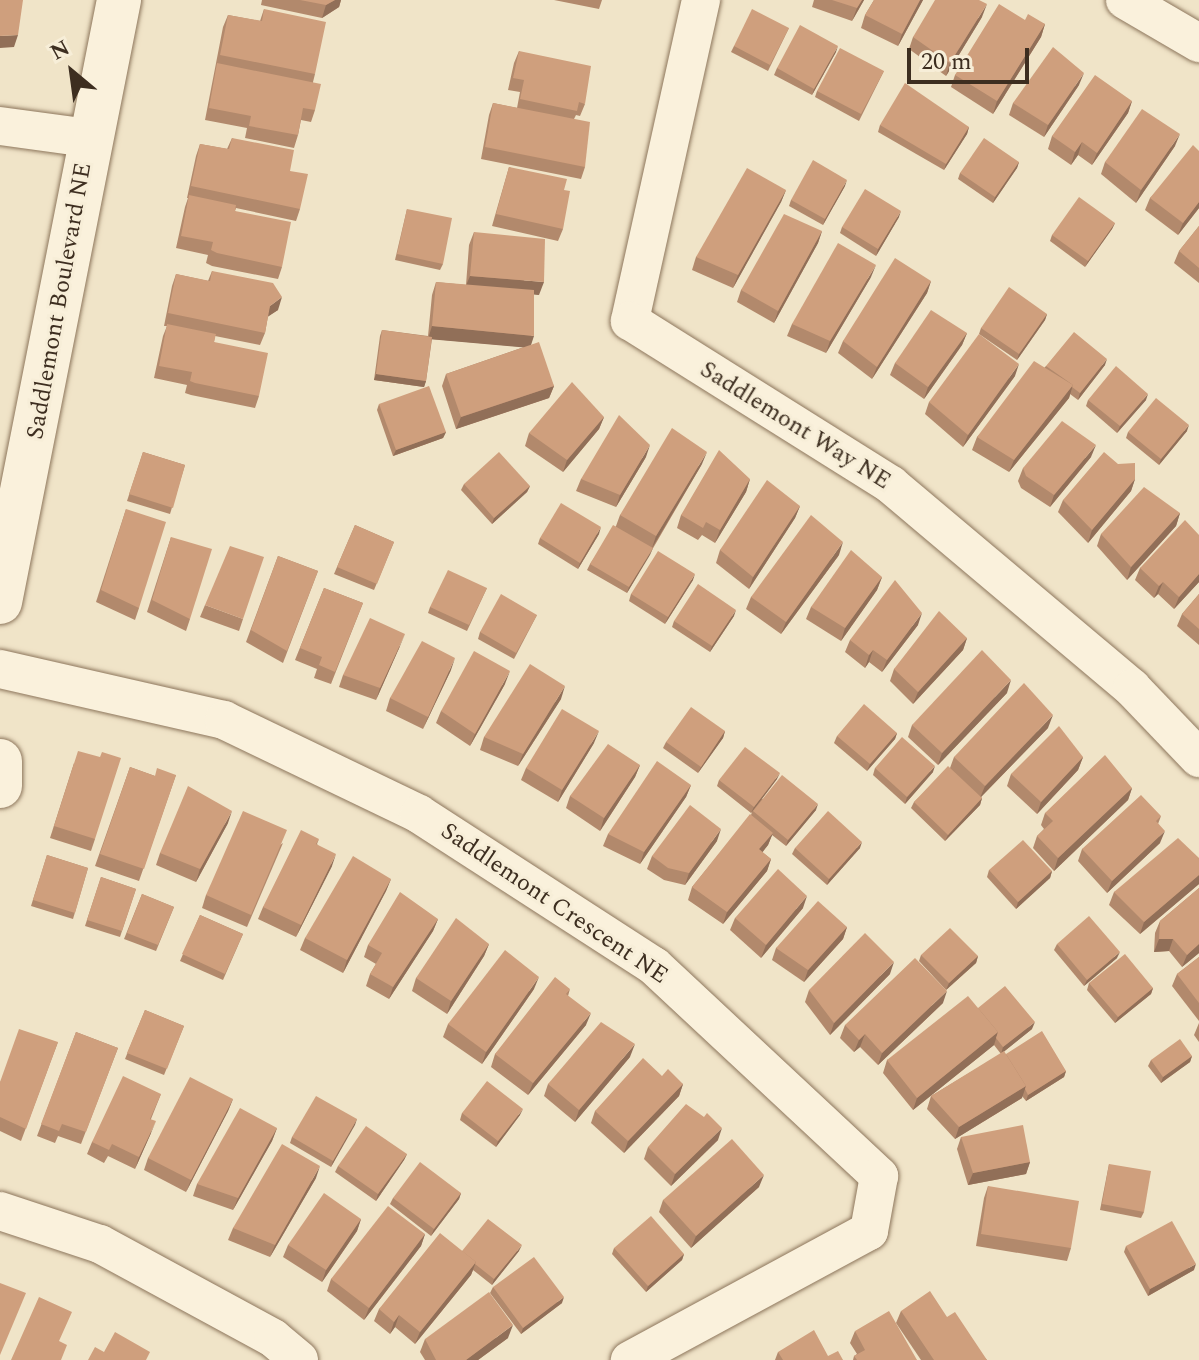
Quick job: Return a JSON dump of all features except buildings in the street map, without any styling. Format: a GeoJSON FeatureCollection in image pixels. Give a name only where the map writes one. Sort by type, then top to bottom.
{"type":"FeatureCollection","features":[{"type":"Feature","properties":{"kind":"street","name":"Saddlemont Boulevard NE"},"geometry":{"type":"LineString","coordinates":[[0,602],[44,402],[89,138],[119,0]]}},
{"type":"Feature","properties":{"kind":"street","name":"Saddlemont Way NE"},"geometry":{"type":"LineString","coordinates":[[701,0],[630,321],[891,485],[1132,688],[1199,758]]}},
{"type":"Feature","properties":{"kind":"street"},"geometry":{"type":"LineString","coordinates":[[1125,0],[1199,43]]}},
{"type":"Feature","properties":{"kind":"street"},"geometry":{"type":"LineString","coordinates":[[0,126],[89,138]]}},
{"type":"Feature","properties":{"kind":"street","name":"Saddlemont Crescent NE"},"geometry":{"type":"LineString","coordinates":[[0,669],[224,720],[419,814],[654,966],[879,1176],[869,1231],[630,1360]]}},
{"type":"Feature","properties":{"kind":"street"},"geometry":{"type":"LineString","coordinates":[[0,761],[0,786]]}},
{"type":"Feature","properties":{"kind":"street"},"geometry":{"type":"LineString","coordinates":[[0,1211],[100,1244],[273,1338],[299,1360]]}}]}
